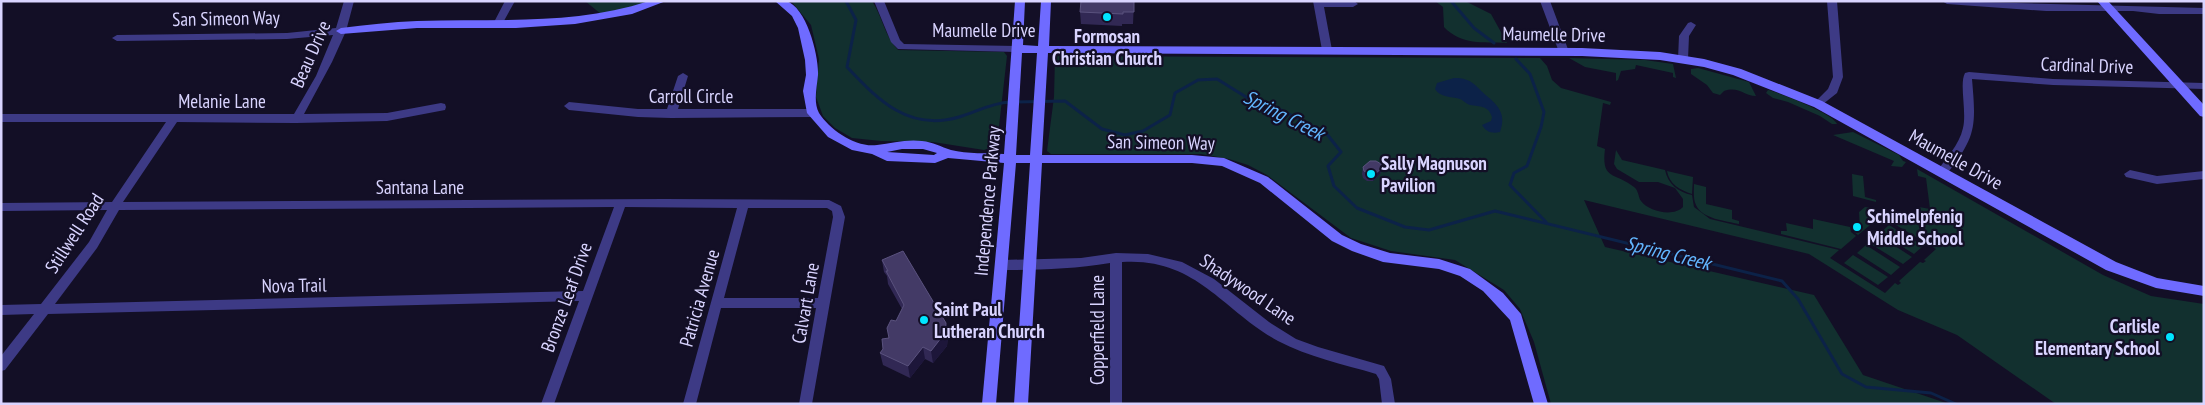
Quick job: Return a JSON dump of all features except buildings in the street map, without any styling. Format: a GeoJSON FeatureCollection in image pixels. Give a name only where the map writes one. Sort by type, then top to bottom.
{"type":"FeatureCollection","features":[{"type":"Feature","properties":{"kind":"street","name":"Beau Drive"},"geometry":{"type":"LineString","coordinates":[[296,119],[313,93],[330,60],[349,1]]}},
{"type":"Feature","properties":{"kind":"street"},"geometry":{"type":"LineString","coordinates":[[497,26],[510,1]]}},
{"type":"Feature","properties":{"kind":"street","name":"San Simeon Way"},"geometry":{"type":"LineString","coordinates":[[117,38],[287,36],[427,24],[535,25],[603,18],[628,13],[661,1]]}},
{"type":"Feature","properties":{"kind":"street"},"geometry":{"type":"LineString","coordinates":[[780,1],[796,14],[803,28],[811,60],[812,75],[809,92],[813,113]]}},
{"type":"Feature","properties":{"kind":"street","name":"Maumelle Drive"},"geometry":{"type":"LineString","coordinates":[[879,1],[896,42],[902,47],[1564,52],[1636,54],[1683,59],[1737,72],[1818,104],[2111,266],[2156,283],[2204,291]]}},
{"type":"Feature","properties":{"kind":"street","name":"Independence Parkway"},"geometry":{"type":"LineString","coordinates":[[989,404],[1010,159],[1020,1]]}},
{"type":"Feature","properties":{"kind":"street"},"geometry":{"type":"LineString","coordinates":[[1021,404],[1037,159],[1039,88],[1046,1]]}},
{"type":"Feature","properties":{"kind":"street"},"geometry":{"type":"LineString","coordinates":[[1545,1],[1564,52]]}},
{"type":"Feature","properties":{"kind":"street"},"geometry":{"type":"LineString","coordinates":[[1818,104],[1832,91],[1838,77],[1832,1]]}},
{"type":"Feature","properties":{"kind":"street"},"geometry":{"type":"LineString","coordinates":[[1947,1],[2037,8],[2104,5],[2204,11]]}},
{"type":"Feature","properties":{"kind":"street"},"geometry":{"type":"LineString","coordinates":[[1327,50],[1318,2],[1353,4]]}},
{"type":"Feature","properties":{"kind":"street"},"geometry":{"type":"LineString","coordinates":[[2104,5],[2204,113]]}},
{"type":"Feature","properties":{"kind":"street"},"geometry":{"type":"LineString","coordinates":[[1683,59],[1684,36],[1691,25]]}},
{"type":"Feature","properties":{"kind":"street","name":"Cardinal Drive"},"geometry":{"type":"LineString","coordinates":[[1942,172],[1957,155],[1968,134],[1971,116],[1969,75],[2063,83],[2204,86]]}},
{"type":"Feature","properties":{"kind":"street"},"geometry":{"type":"LineString","coordinates":[[671,114],[683,76]]}},
{"type":"Feature","properties":{"kind":"street","name":"Carroll Circle"},"geometry":{"type":"LineString","coordinates":[[569,106],[606,111],[671,114],[813,113]]}},
{"type":"Feature","properties":{"kind":"street","name":"Melanie Lane"},"geometry":{"type":"LineString","coordinates":[[1,118],[296,119],[387,117],[441,107]]}},
{"type":"Feature","properties":{"kind":"street","name":"San Simeon Way"},"geometry":{"type":"LineString","coordinates":[[813,113],[832,134],[856,147],[875,150],[887,157],[935,159],[947,154],[1010,159],[1192,159],[1224,162],[1264,180],[1337,238],[1348,244],[1370,253],[1391,258],[1441,264],[1472,276],[1490,288],[1509,306],[1516,318],[1541,404]]}},
{"type":"Feature","properties":{"kind":"street","name":"Stillwell Road"},"geometry":{"type":"LineString","coordinates":[[1,366],[93,245],[174,118]]}},
{"type":"Feature","properties":{"kind":"street"},"geometry":{"type":"LineString","coordinates":[[2130,174],[2157,180],[2204,175]]}},
{"type":"Feature","properties":{"kind":"street","name":"Patricia Avenue"},"geometry":{"type":"LineString","coordinates":[[689,404],[744,203]]}},
{"type":"Feature","properties":{"kind":"street","name":"Santana Lane"},"geometry":{"type":"LineString","coordinates":[[1,207],[823,203],[837,209]]}},
{"type":"Feature","properties":{"kind":"street","name":"Bronze Leaf Drive"},"geometry":{"type":"LineString","coordinates":[[547,404],[621,204]]}},
{"type":"Feature","properties":{"kind":"street","name":"Calvart Lane"},"geometry":{"type":"LineString","coordinates":[[805,404],[839,217],[837,209]]}},
{"type":"Feature","properties":{"kind":"street","name":"Shadywood Lane"},"geometry":{"type":"LineString","coordinates":[[1001,265],[1083,262],[1116,257],[1158,260],[1190,270],[1205,278],[1243,310],[1281,336],[1335,359],[1380,370],[1385,379],[1389,404]]}},
{"type":"Feature","properties":{"kind":"street","name":"Copperfield Lane"},"geometry":{"type":"LineString","coordinates":[[1116,257],[1116,404]]}},
{"type":"Feature","properties":{"kind":"street","name":"Nova Trail"},"geometry":{"type":"LineString","coordinates":[[1,310],[587,296]]}},
{"type":"Feature","properties":{"kind":"street"},"geometry":{"type":"LineString","coordinates":[[717,303],[824,303]]}},
{"type":"Feature","properties":{"kind":"green space"},"geometry":{"type":"Polygon","coordinates":[[[585,1],[650,1],[629,9],[601,14],[585,1]]]}},
{"type":"Feature","properties":{"kind":"green space"},"geometry":{"type":"Polygon","coordinates":[[[791,1],[872,1],[893,44],[898,50],[1004,52],[1007,56],[998,135],[992,147],[984,150],[933,142],[881,141],[852,138],[835,128],[823,116],[816,97],[819,59],[811,25],[791,1]]]}},
{"type":"Feature","properties":{"kind":"green space"},"geometry":{"type":"Polygon","coordinates":[[[1435,1],[1465,1],[1491,14],[1507,43],[1465,40],[1451,33],[1444,27],[1443,7],[1435,1]]]}},
{"type":"Feature","properties":{"kind":"green space"},"geometry":{"type":"Polygon","coordinates":[[[1055,57],[1540,58],[1547,66],[1552,80],[1561,88],[1611,102],[1610,105],[1603,103],[1597,146],[1605,149],[1604,159],[1607,171],[1634,187],[1645,205],[1662,212],[1674,212],[1683,207],[1683,199],[1675,188],[1658,182],[1639,182],[1617,169],[1614,164],[1616,150],[1622,160],[1665,170],[1671,183],[1682,192],[1692,195],[1694,207],[1710,219],[1839,250],[1830,258],[1885,293],[1895,283],[1898,285],[1901,283],[1899,281],[1920,262],[1926,261],[1924,260],[1936,249],[1881,216],[1858,235],[1854,232],[1853,228],[1860,230],[1859,212],[1865,207],[1873,208],[1879,213],[1921,222],[1919,207],[1930,209],[1926,178],[1918,176],[1917,169],[2103,275],[2151,296],[2204,304],[2204,404],[2056,404],[1957,335],[1898,310],[1809,254],[1584,200],[1605,247],[1814,295],[1863,375],[1949,404],[1551,404],[1534,342],[1520,309],[1504,290],[1455,260],[1391,251],[1351,238],[1267,175],[1248,165],[1229,159],[1201,154],[1051,154],[1047,151],[1054,97],[1055,57]]]}},
{"type":"Feature","properties":{"kind":"green space"},"geometry":{"type":"Polygon","coordinates":[[[1569,58],[1645,60],[1673,64],[1676,78],[1673,77],[1673,73],[1636,65],[1635,69],[1621,71],[1616,81],[1616,73],[1585,67],[1569,58]]]}},
{"type":"Feature","properties":{"kind":"green space"},"geometry":{"type":"Polygon","coordinates":[[[1698,68],[1749,82],[1756,96],[1738,90],[1724,91],[1720,95],[1713,93],[1707,85],[1691,74],[1691,69],[1698,68]]]}},
{"type":"Feature","properties":{"kind":"green space"},"geometry":{"type":"Polygon","coordinates":[[[1768,90],[1817,110],[1827,115],[1837,124],[1832,124],[1820,116],[1788,102],[1773,98],[1766,93],[1768,90]]]}},
{"type":"Feature","properties":{"kind":"green space"},"geometry":{"type":"Polygon","coordinates":[[[1853,132],[1899,155],[1906,162],[1902,167],[1891,166],[1894,161],[1833,135],[1853,132]]]}},
{"type":"Feature","properties":{"kind":"green space"},"geometry":{"type":"Polygon","coordinates":[[[1667,171],[1693,177],[1692,194],[1676,186],[1670,180],[1667,171]]]}},
{"type":"Feature","properties":{"kind":"green space"},"geometry":{"type":"Polygon","coordinates":[[[1852,174],[1863,176],[1865,197],[1876,200],[1876,202],[1853,196],[1852,174]]]}},
{"type":"Feature","properties":{"kind":"green space"},"geometry":{"type":"Polygon","coordinates":[[[1694,184],[1706,187],[1706,204],[1732,210],[1732,219],[1739,221],[1739,224],[1715,219],[1699,210],[1694,200],[1694,184]]]}},
{"type":"Feature","properties":{"kind":"green space"},"geometry":{"type":"Polygon","coordinates":[[[1813,219],[1850,227],[1851,232],[1856,236],[1841,249],[1781,234],[1781,231],[1787,231],[1786,223],[1813,229],[1813,219]]]}},
{"type":"Feature","properties":{"kind":"green space"},"geometry":{"type":"Polygon","coordinates":[[[1889,225],[1923,246],[1914,254],[1880,233],[1889,225]]]}},
{"type":"Feature","properties":{"kind":"green space"},"geometry":{"type":"Polygon","coordinates":[[[1878,235],[1912,257],[1903,264],[1869,243],[1878,235]]]}},
{"type":"Feature","properties":{"kind":"green space"},"geometry":{"type":"Polygon","coordinates":[[[1866,245],[1900,267],[1891,275],[1857,253],[1866,245]]]}},
{"type":"Feature","properties":{"kind":"green space"},"geometry":{"type":"Polygon","coordinates":[[[1853,255],[1888,277],[1878,285],[1844,263],[1853,255]]]}},
{"type":"Feature","properties":{"kind":"water"},"geometry":{"type":"Polygon","coordinates":[[[1454,78],[1470,81],[1496,104],[1502,117],[1500,132],[1490,132],[1482,125],[1491,121],[1492,117],[1486,108],[1437,92],[1435,89],[1437,83],[1454,78]]]}},
{"type":"Feature","properties":{"kind":"waterway","name":"Spring Creek"},"geometry":{"type":"LineString","coordinates":[[846,1],[856,20],[847,67],[871,91],[896,110],[925,120],[941,121],[996,104],[1010,102]]}},
{"type":"Feature","properties":{"kind":"waterway"},"geometry":{"type":"LineString","coordinates":[[1451,1],[1474,28],[1494,43]]}},
{"type":"Feature","properties":{"kind":"waterway"},"geometry":{"type":"LineString","coordinates":[[1516,59],[1530,74],[1544,112],[1541,127],[1527,166],[1514,173],[1510,185],[1546,222]]}},
{"type":"Feature","properties":{"kind":"waterway","name":"Spring Creek"},"geometry":{"type":"LineString","coordinates":[[1016,102],[1065,101],[1102,129],[1125,135],[1143,131],[1170,115],[1175,93],[1198,80],[1217,79],[1259,105],[1281,110],[1326,133],[1341,152],[1328,166],[1334,186],[1357,208],[1405,227],[1429,230],[1495,211],[1782,281],[1798,299],[1842,374],[1866,387],[1931,393],[1956,404]]}},
{"type":"Feature","properties":{"kind":"place","name":"Formosan Christian Church"},"geometry":{"type":"Point","coordinates":[1107,17]}},
{"type":"Feature","properties":{"kind":"place","name":"Sally Magnuson Pavilion"},"geometry":{"type":"Point","coordinates":[1371,174]}},
{"type":"Feature","properties":{"kind":"place","name":"Schimelpfenig Middle School"},"geometry":{"type":"Point","coordinates":[1857,227]}},
{"type":"Feature","properties":{"kind":"place","name":"Saint Paul Lutheran Church"},"geometry":{"type":"Point","coordinates":[924,320]}},
{"type":"Feature","properties":{"kind":"place","name":"Carlisle Elementary School"},"geometry":{"type":"Point","coordinates":[2170,337]}}]}
